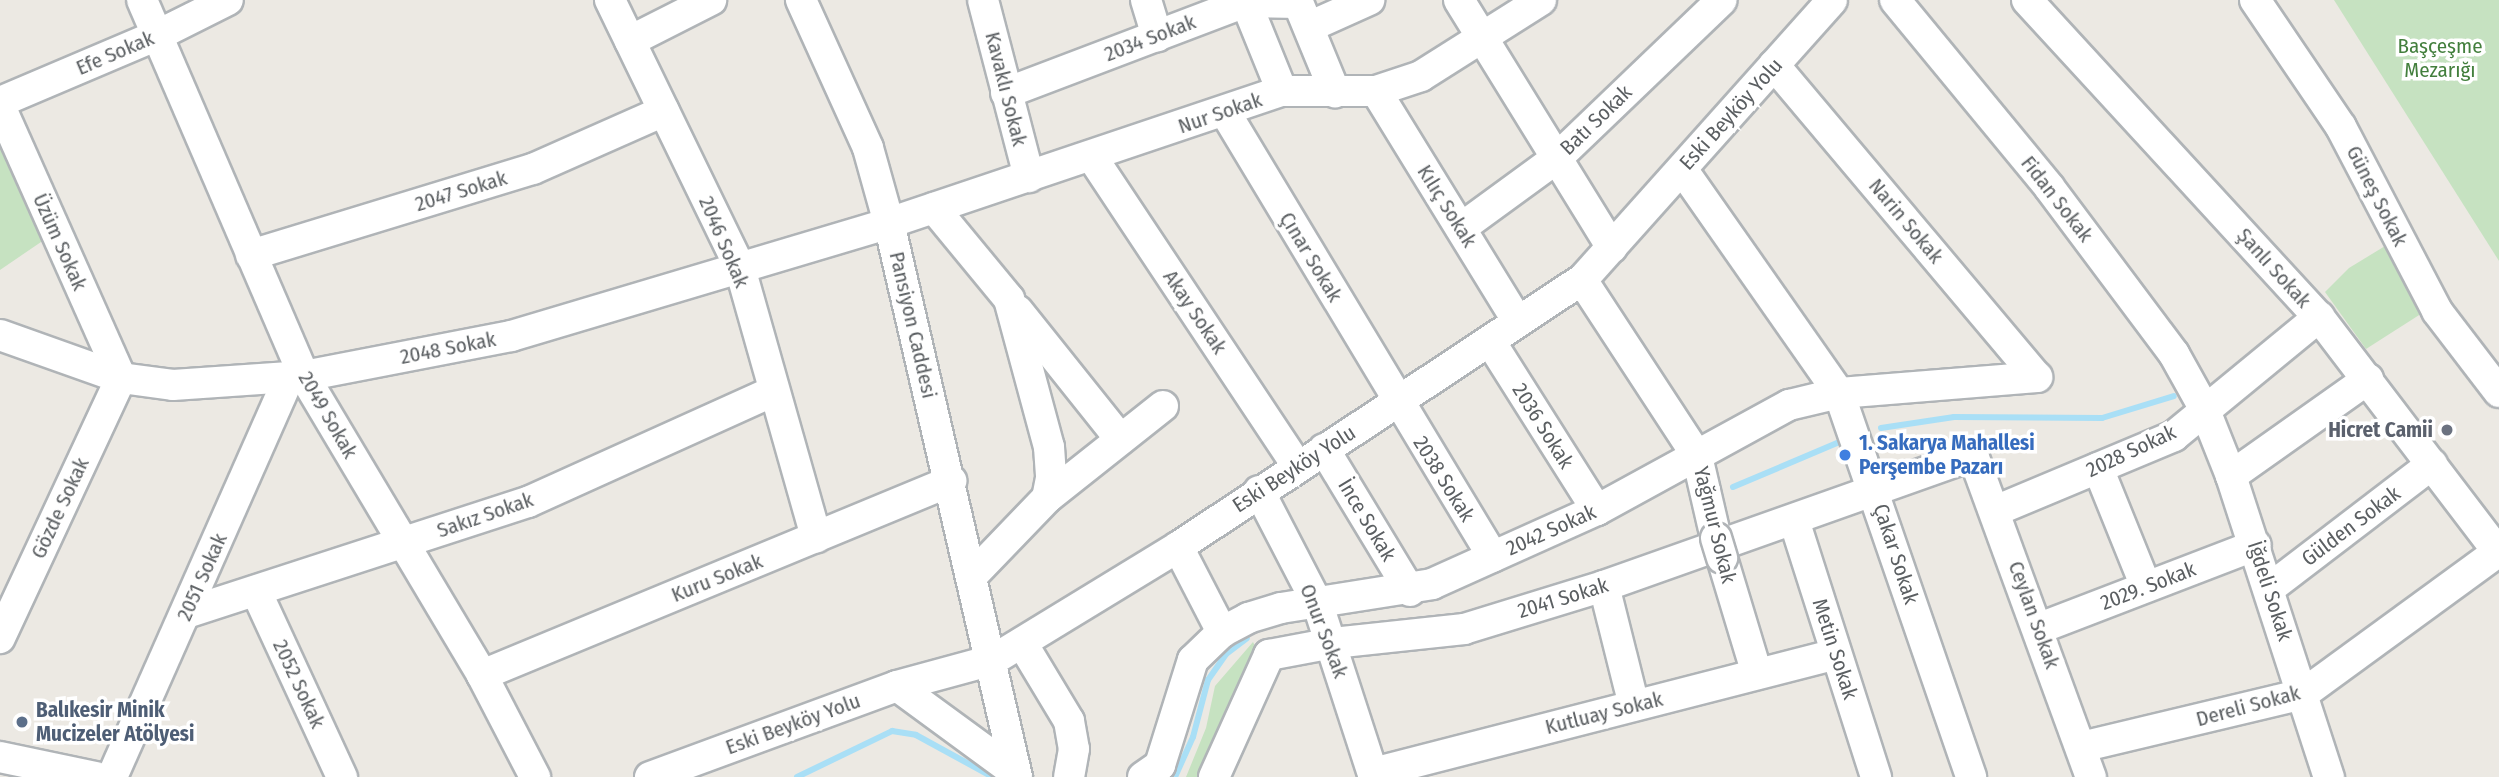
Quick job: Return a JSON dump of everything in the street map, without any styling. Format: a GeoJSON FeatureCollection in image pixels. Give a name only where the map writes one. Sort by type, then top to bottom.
{"type":"FeatureCollection","features":[{"type":"Feature","properties":{"kind":"street","name":"2049 Sokak"},"geometry":{"type":"LineString","coordinates":[[142,0],[251,255],[296,376],[402,542],[482,675],[535,777]]}},
{"type":"Feature","properties":{"kind":"street","name":"Efe Sokak"},"geometry":{"type":"LineString","coordinates":[[0,104],[158,35],[228,0]]}},
{"type":"Feature","properties":{"kind":"street","name":"2046 Sokak"},"geometry":{"type":"LineString","coordinates":[[610,0],[740,268],[816,537]]}},
{"type":"Feature","properties":{"kind":"street"},"geometry":{"type":"LineString","coordinates":[[630,41],[711,0]]}},
{"type":"Feature","properties":{"kind":"street","name":"Pansiyon Caddesi"},"geometry":{"type":"LineString","coordinates":[[801,0],[868,148],[889,223],[993,660],[1017,775]]}},
{"type":"Feature","properties":{"kind":"street","name":"Kavaklı Sokak"},"geometry":{"type":"LineString","coordinates":[[983,0],[1029,177]]}},
{"type":"Feature","properties":{"kind":"street"},"geometry":{"type":"LineString","coordinates":[[1146,0],[1157,36]]}},
{"type":"Feature","properties":{"kind":"street"},"geometry":{"type":"LineString","coordinates":[[1335,92],[1302,10],[1369,0]]}},
{"type":"Feature","properties":{"kind":"street"},"geometry":{"type":"LineString","coordinates":[[1459,0],[1612,248]]}},
{"type":"Feature","properties":{"kind":"street","name":"Nur Sokak"},"geometry":{"type":"LineString","coordinates":[[889,223],[1225,112],[1282,90],[1376,91],[1420,76],[1541,0]]}},
{"type":"Feature","properties":{"kind":"street","name":"Batı Sokak"},"geometry":{"type":"LineString","coordinates":[[1461,228],[1557,158],[1721,0]]}},
{"type":"Feature","properties":{"kind":"street","name":"Eski Beyköy Yolu"},"geometry":{"type":"LineString","coordinates":[[650,777],[897,686],[993,660],[1178,547],[1259,491],[1583,280],[1832,0]]}},
{"type":"Feature","properties":{"kind":"street","name":"Fidan Sokak"},"geometry":{"type":"LineString","coordinates":[[1895,0],[2049,187],[2174,354],[2204,408]]}},
{"type":"Feature","properties":{"kind":"street","name":"Şanlı Sokak"},"geometry":{"type":"LineString","coordinates":[[2027,0],[2319,317],[2499,552]]}},
{"type":"Feature","properties":{"kind":"street","name":"Güneş Sokak"},"geometry":{"type":"LineString","coordinates":[[2255,0],[2341,127],[2437,311],[2499,392]]}},
{"type":"Feature","properties":{"kind":"street"},"geometry":{"type":"LineString","coordinates":[[1246,1],[1282,90]]}},
{"type":"Feature","properties":{"kind":"street","name":"2034 Sokak"},"geometry":{"type":"LineString","coordinates":[[1006,93],[1246,1],[1302,10]]}},
{"type":"Feature","properties":{"kind":"street","name":"Narin Sokak"},"geometry":{"type":"LineString","coordinates":[[1774,65],[2037,377]]}},
{"type":"Feature","properties":{"kind":"street","name":"Kılıç Sokak"},"geometry":{"type":"LineString","coordinates":[[1376,91],[1518,322]]}},
{"type":"Feature","properties":{"kind":"street","name":"Üzüm Sokak"},"geometry":{"type":"LineString","coordinates":[[0,104],[121,378]]}},
{"type":"Feature","properties":{"kind":"street","name":"2047 Sokak"},"geometry":{"type":"LineString","coordinates":[[251,255],[533,169],[664,111]]}},
{"type":"Feature","properties":{"kind":"street","name":"Çınar Sokak"},"geometry":{"type":"LineString","coordinates":[[1225,112],[1396,402]]}},
{"type":"Feature","properties":{"kind":"street","name":"Akay Sokak"},"geometry":{"type":"LineString","coordinates":[[1092,157],[1297,466]]}},
{"type":"Feature","properties":{"kind":"street","name":"Çakar Sokak"},"geometry":{"type":"LineString","coordinates":[[1682,169],[1839,393],[1971,777]]}},
{"type":"Feature","properties":{"kind":"street"},"geometry":{"type":"LineString","coordinates":[[934,208],[1120,439]]}},
{"type":"Feature","properties":{"kind":"street","name":"2048 Sokak"},"geometry":{"type":"LineString","coordinates":[[0,335],[121,378],[173,385],[296,376],[512,337],[889,223]]}},
{"type":"Feature","properties":{"kind":"street","name":"Yağmur Sokak"},"geometry":{"type":"LineString","coordinates":[[1583,280],[1697,456],[1719,548],[1757,674]]}},
{"type":"Feature","properties":{"kind":"street"},"geometry":{"type":"LineString","coordinates":[[1009,299],[1049,447],[1051,478],[1047,498]]}},
{"type":"Feature","properties":{"kind":"street","name":"2028 Sokak"},"geometry":{"type":"LineString","coordinates":[[1995,511],[2174,436],[2204,408],[2319,317]]}},
{"type":"Feature","properties":{"kind":"street","name":"2036 Sokak"},"geometry":{"type":"LineString","coordinates":[[1490,341],[1597,510]]}},
{"type":"Feature","properties":{"kind":"street","name":"2051 Sokak"},"geometry":{"type":"LineString","coordinates":[[112,777],[296,376]]}},
{"type":"Feature","properties":{"kind":"street","name":"2042 Sokak"},"geometry":{"type":"LineString","coordinates":[[1143,777],[1160,765],[1193,660],[1222,632],[1281,608],[1410,591],[1597,510],[1789,405],[1839,393],[2037,377]]}},
{"type":"Feature","properties":{"kind":"street","name":"Gözde Sokak"},"geometry":{"type":"LineString","coordinates":[[0,638],[121,378]]}},
{"type":"Feature","properties":{"kind":"street"},"geometry":{"type":"LineString","coordinates":[[2231,476],[2368,379]]}},
{"type":"Feature","properties":{"kind":"street","name":"Sakız Sokak"},"geometry":{"type":"LineString","coordinates":[[186,613],[528,502],[774,391]]}},
{"type":"Feature","properties":{"kind":"street","name":"2038 Sokak"},"geometry":{"type":"LineString","coordinates":[[1396,402],[1493,557]]}},
{"type":"Feature","properties":{"kind":"street"},"geometry":{"type":"LineString","coordinates":[[973,575],[1047,498],[1164,406]]}},
{"type":"Feature","properties":{"kind":"street","name":"İğdeli Sokak"},"geometry":{"type":"LineString","coordinates":[[2204,408],[2256,545],[2329,777]]}},
{"type":"Feature","properties":{"kind":"street","name":"İnce Sokak"},"geometry":{"type":"LineString","coordinates":[[1324,449],[1410,591]]}},
{"type":"Feature","properties":{"kind":"street","name":"2041 Sokak"},"geometry":{"type":"LineString","coordinates":[[1214,777],[1269,655],[1333,643],[1464,629],[1604,586],[1973,454]]}},
{"type":"Feature","properties":{"kind":"street","name":"Ceylan Sokak"},"geometry":{"type":"LineString","coordinates":[[1973,454],[2040,628],[2091,777]]}},
{"type":"Feature","properties":{"kind":"street","name":"Gülden Sokak"},"geometry":{"type":"LineString","coordinates":[[2270,588],[2432,464]]}},
{"type":"Feature","properties":{"kind":"street"},"geometry":{"type":"LineString","coordinates":[[2098,468],[2146,587]]}},
{"type":"Feature","properties":{"kind":"street","name":"Kuru Sokak"},"geometry":{"type":"LineString","coordinates":[[482,675],[951,481]]}},
{"type":"Feature","properties":{"kind":"street","name":"Onur Sokak"},"geometry":{"type":"LineString","coordinates":[[1259,491],[1318,605],[1333,643],[1373,775]]}},
{"type":"Feature","properties":{"kind":"street","name":"Metin Sokak"},"geometry":{"type":"LineString","coordinates":[[1794,520],[1836,653],[1870,775]]}},
{"type":"Feature","properties":{"kind":"street","name":"2029. Sokak"},"geometry":{"type":"LineString","coordinates":[[2040,628],[2256,545]]}},
{"type":"Feature","properties":{"kind":"street"},"geometry":{"type":"LineString","coordinates":[[1178,547],[1222,632]]}},
{"type":"Feature","properties":{"kind":"street","name":"Dereli Sokak"},"geometry":{"type":"LineString","coordinates":[[2081,747],[2303,694],[2499,552]]}},
{"type":"Feature","properties":{"kind":"street"},"geometry":{"type":"LineString","coordinates":[[1604,586],[1634,705]]}},
{"type":"Feature","properties":{"kind":"street","name":"2052 Sokak"},"geometry":{"type":"LineString","coordinates":[[256,591],[342,777]]}},
{"type":"Feature","properties":{"kind":"street"},"geometry":{"type":"LineString","coordinates":[[1022,643],[1069,721],[1074,748],[1069,777]]}},
{"type":"Feature","properties":{"kind":"street","name":"Kutluay Sokak"},"geometry":{"type":"LineString","coordinates":[[1373,775],[1836,653]]}},
{"type":"Feature","properties":{"kind":"street"},"geometry":{"type":"LineString","coordinates":[[897,686],[1017,775]]}},
{"type":"Feature","properties":{"kind":"street"},"geometry":{"type":"LineString","coordinates":[[0,757],[96,777]]}},
{"type":"Feature","properties":{"kind":"green space","name":"Başçeşme Mezarığı"},"geometry":{"type":"Polygon","coordinates":[[[2334,0],[2499,0],[2499,261],[2334,0]]]}},
{"type":"Feature","properties":{"kind":"green space"},"geometry":{"type":"Polygon","coordinates":[[[0,124],[46,233],[41,242],[0,270],[0,124]]]}},
{"type":"Feature","properties":{"kind":"green space"},"geometry":{"type":"Polygon","coordinates":[[[2390,243],[2427,310],[2366,349],[2325,292],[2349,268],[2390,243]]]}},
{"type":"Feature","properties":{"kind":"green space"},"geometry":{"type":"Polygon","coordinates":[[[1253,642],[1262,660],[1205,777],[1186,777],[1206,728],[1215,686],[1253,642]]]}},
{"type":"Feature","properties":{"kind":"waterway"},"geometry":{"type":"LineString","coordinates":[[1881,428],[1954,417],[2102,418],[2174,396]]}},
{"type":"Feature","properties":{"kind":"waterway"},"geometry":{"type":"LineString","coordinates":[[1733,487],[1842,441]]}},
{"type":"Feature","properties":{"kind":"waterway"},"geometry":{"type":"LineString","coordinates":[[1175,777],[1193,737],[1208,680],[1226,654],[1247,638]]}},
{"type":"Feature","properties":{"kind":"waterway"},"geometry":{"type":"LineString","coordinates":[[797,777],[892,731],[916,735],[989,775]]}},
{"type":"Feature","properties":{"kind":"place","name":"Hicret Camii"},"geometry":{"type":"Point","coordinates":[2447,430]}},
{"type":"Feature","properties":{"kind":"place","name":"1. Sakarya Mahallesi Perşembe Pazarı"},"geometry":{"type":"Point","coordinates":[1845,455]}},
{"type":"Feature","properties":{"kind":"place","name":"Balıkesir Minik Mucizeler Atölyesi"},"geometry":{"type":"Point","coordinates":[22,722]}}]}
